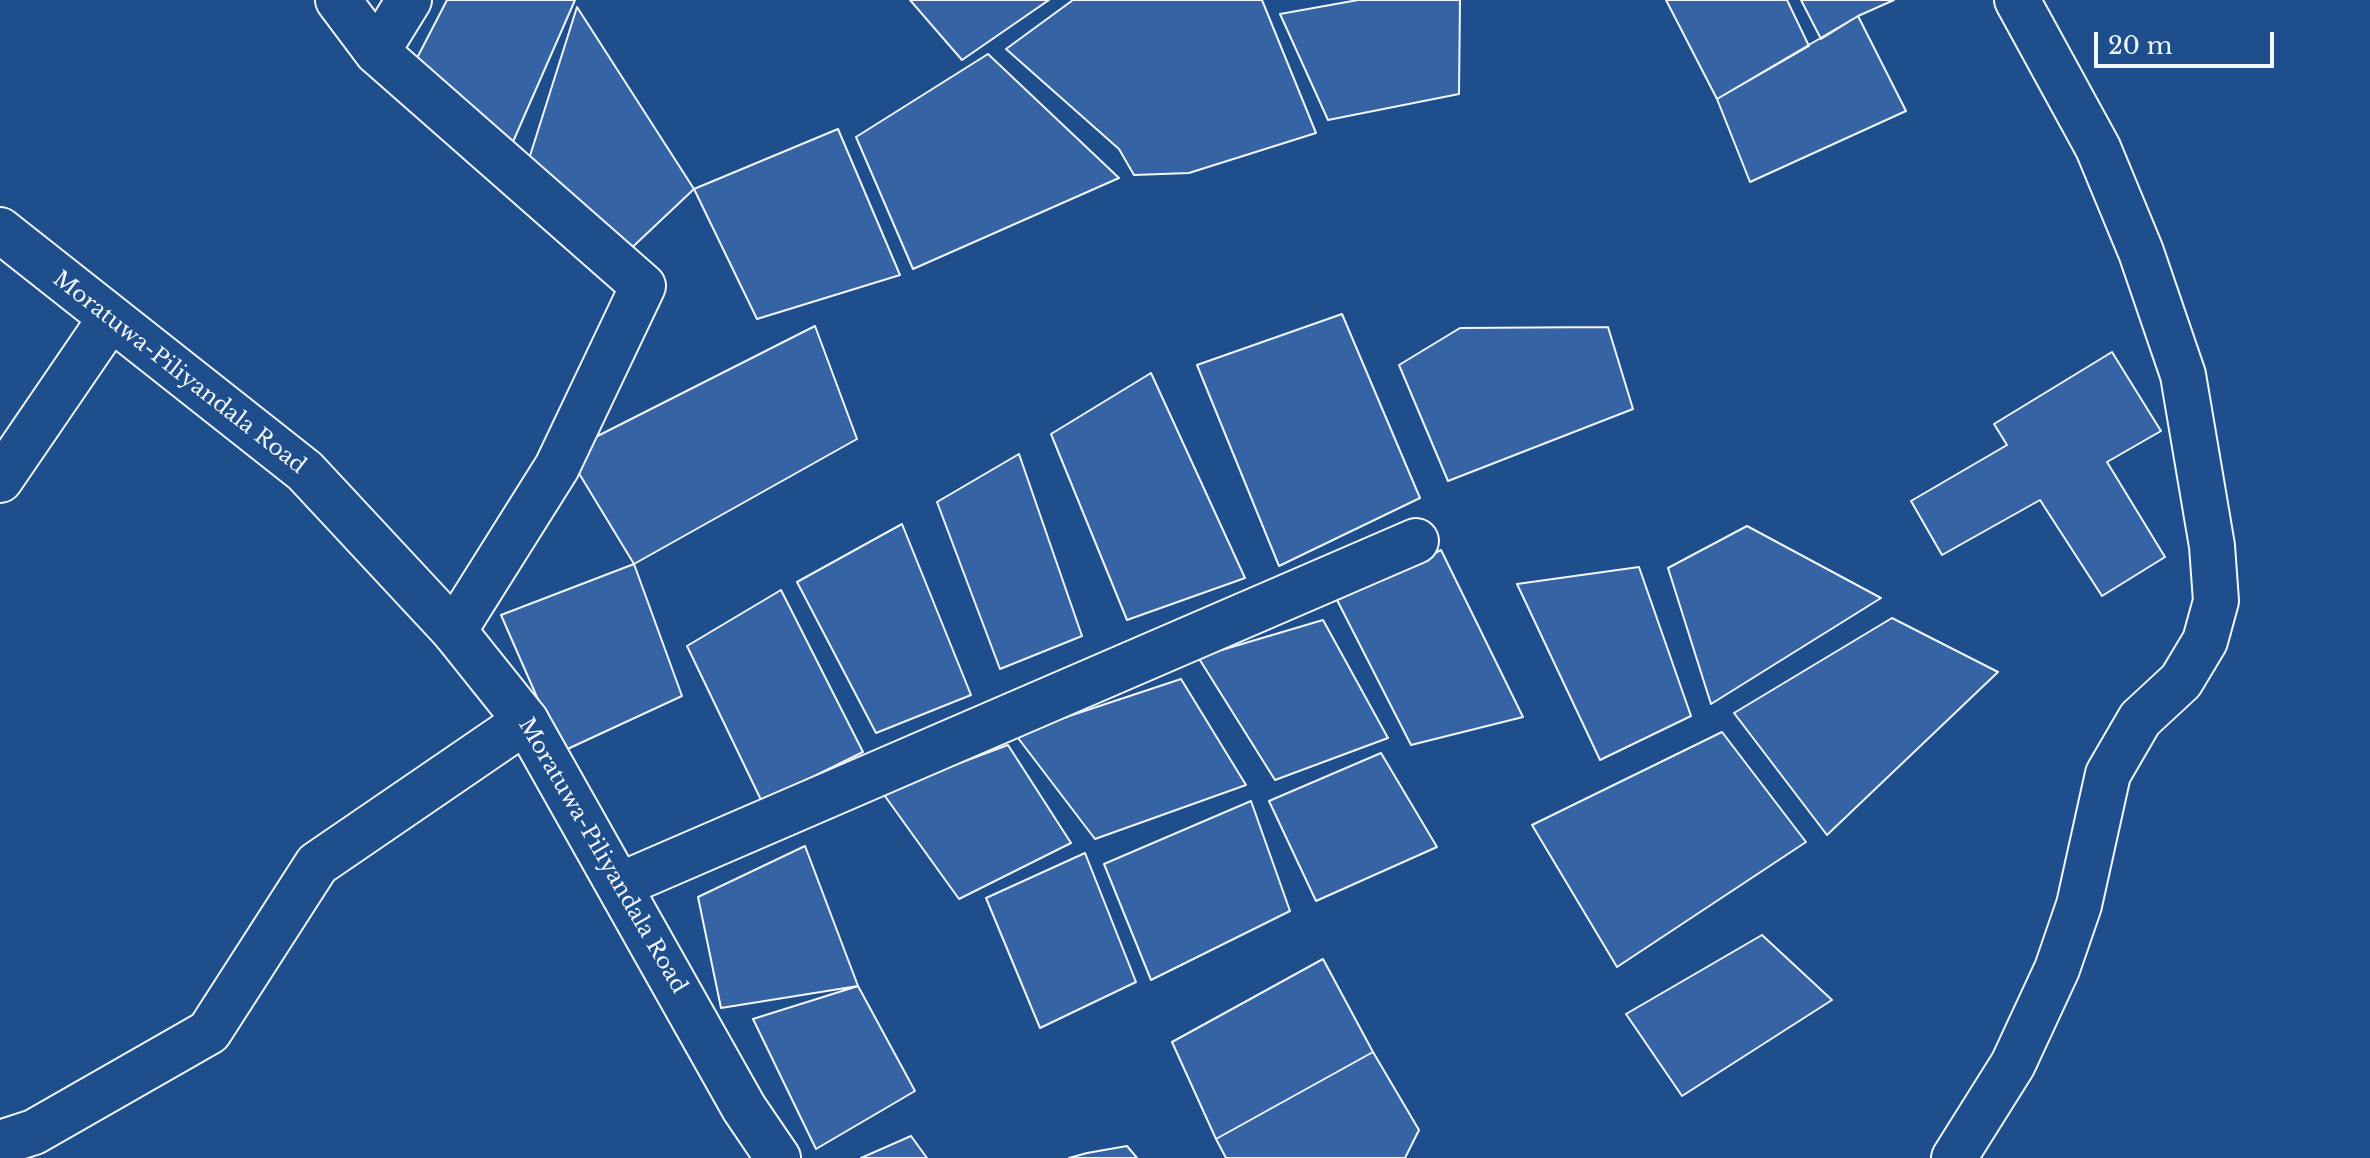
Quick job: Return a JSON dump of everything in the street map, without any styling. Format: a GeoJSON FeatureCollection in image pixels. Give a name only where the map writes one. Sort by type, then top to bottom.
{"type":"FeatureCollection","features":[{"type":"Feature","properties":{"kind":"street"},"geometry":{"type":"LineString","coordinates":[[338,0],[377,52],[643,286],[557,467],[454,631]]}},
{"type":"Feature","properties":{"kind":"street"},"geometry":{"type":"LineString","coordinates":[[377,52],[409,0]]}},
{"type":"Feature","properties":{"kind":"street"},"geometry":{"type":"LineString","coordinates":[[1954,1158],[2013,1064],[2057,969],[2079,905],[2108,774],[2140,719],[2181,681],[2205,641],[2216,601],[2212,546],[2183,375],[2141,252],[2098,148],[2017,0]]}},
{"type":"Feature","properties":{"kind":"street","name":"Moratuwa-Piliyandala Road"},"geometry":{"type":"LineString","coordinates":[[0,230],[305,471],[454,631],[526,721],[744,1108],[778,1158]]}},
{"type":"Feature","properties":{"kind":"street"},"geometry":{"type":"LineString","coordinates":[[0,480],[110,319]]}},
{"type":"Feature","properties":{"kind":"street"},"geometry":{"type":"LineString","coordinates":[[620,885],[1416,541]]}},
{"type":"Feature","properties":{"kind":"street"},"geometry":{"type":"LineString","coordinates":[[0,1143],[34,1132],[209,1032],[317,864],[526,721]]}},
{"type":"Feature","properties":{"kind":"building"},"geometry":{"type":"Polygon","coordinates":[[[447,0],[575,0],[505,160],[417,58],[447,0]]]}},
{"type":"Feature","properties":{"kind":"building"},"geometry":{"type":"Polygon","coordinates":[[[910,0],[1049,0],[962,60],[910,0]]]}},
{"type":"Feature","properties":{"kind":"building"},"geometry":{"type":"Polygon","coordinates":[[[1073,0],[1262,0],[1316,133],[1189,173],[1134,175],[1119,149],[1006,49],[1073,0]]]}},
{"type":"Feature","properties":{"kind":"building"},"geometry":{"type":"Polygon","coordinates":[[[1358,0],[1460,0],[1459,94],[1328,120],[1280,14],[1358,0]]]}},
{"type":"Feature","properties":{"kind":"building"},"geometry":{"type":"Polygon","coordinates":[[[1666,0],[1787,0],[1809,46],[1717,99],[1666,0]]]}},
{"type":"Feature","properties":{"kind":"building"},"geometry":{"type":"Polygon","coordinates":[[[1801,0],[1894,0],[1858,16],[1821,39],[1801,0]]]}},
{"type":"Feature","properties":{"kind":"building"},"geometry":{"type":"Polygon","coordinates":[[[577,7],[694,189],[604,274],[523,178],[577,7]]]}},
{"type":"Feature","properties":{"kind":"building"},"geometry":{"type":"Polygon","coordinates":[[[1858,16],[1906,111],[1750,182],[1717,99],[1858,16]]]}},
{"type":"Feature","properties":{"kind":"building"},"geometry":{"type":"Polygon","coordinates":[[[988,54],[1119,178],[913,269],[856,137],[988,54]]]}},
{"type":"Feature","properties":{"kind":"building"},"geometry":{"type":"Polygon","coordinates":[[[838,129],[900,275],[757,319],[694,189],[838,129]]]}},
{"type":"Feature","properties":{"kind":"building"},"geometry":{"type":"Polygon","coordinates":[[[1342,314],[1420,498],[1279,566],[1197,365],[1342,314]]]}},
{"type":"Feature","properties":{"kind":"building"},"geometry":{"type":"Polygon","coordinates":[[[815,326],[857,439],[634,564],[566,452],[815,326]]]}},
{"type":"Feature","properties":{"kind":"building"},"geometry":{"type":"Polygon","coordinates":[[[1608,327],[1633,409],[1448,481],[1399,365],[1460,328],[1608,327]]]}},
{"type":"Feature","properties":{"kind":"building"},"geometry":{"type":"Polygon","coordinates":[[[2112,352],[2161,431],[2107,462],[2165,557],[2102,596],[2040,500],[1942,555],[1911,501],[2007,445],[1994,424],[2112,352]]]}},
{"type":"Feature","properties":{"kind":"building"},"geometry":{"type":"Polygon","coordinates":[[[1151,373],[1245,578],[1127,620],[1051,434],[1151,373]]]}},
{"type":"Feature","properties":{"kind":"building"},"geometry":{"type":"Polygon","coordinates":[[[1019,454],[1082,636],[1000,669],[937,502],[1019,454]]]}},
{"type":"Feature","properties":{"kind":"building"},"geometry":{"type":"Polygon","coordinates":[[[902,524],[971,695],[876,733],[797,582],[902,524]]]}},
{"type":"Feature","properties":{"kind":"building"},"geometry":{"type":"Polygon","coordinates":[[[1747,526],[1881,598],[1711,704],[1668,568],[1747,526]]]}},
{"type":"Feature","properties":{"kind":"building"},"geometry":{"type":"Polygon","coordinates":[[[1441,550],[1523,717],[1411,745],[1337,600],[1441,550]]]}},
{"type":"Feature","properties":{"kind":"building"},"geometry":{"type":"Polygon","coordinates":[[[634,564],[682,696],[561,752],[501,615],[634,564]]]}},
{"type":"Feature","properties":{"kind":"building"},"geometry":{"type":"Polygon","coordinates":[[[1639,567],[1691,716],[1600,760],[1517,584],[1639,567]]]}},
{"type":"Feature","properties":{"kind":"building"},"geometry":{"type":"Polygon","coordinates":[[[781,590],[863,752],[762,802],[687,646],[781,590]]]}},
{"type":"Feature","properties":{"kind":"building"},"geometry":{"type":"Polygon","coordinates":[[[1892,618],[1998,672],[1827,835],[1734,713],[1892,618]]]}},
{"type":"Feature","properties":{"kind":"building"},"geometry":{"type":"Polygon","coordinates":[[[1323,620],[1388,738],[1275,780],[1198,657],[1323,620]]]}},
{"type":"Feature","properties":{"kind":"building"},"geometry":{"type":"Polygon","coordinates":[[[1181,679],[1246,785],[1095,839],[1015,734],[1181,679]]]}},
{"type":"Feature","properties":{"kind":"building"},"geometry":{"type":"Polygon","coordinates":[[[1722,732],[1806,842],[1617,967],[1532,825],[1722,732]]]}},
{"type":"Feature","properties":{"kind":"building"},"geometry":{"type":"Polygon","coordinates":[[[1008,745],[1071,843],[959,899],[882,792],[1008,745]]]}},
{"type":"Feature","properties":{"kind":"building"},"geometry":{"type":"Polygon","coordinates":[[[1381,753],[1437,847],[1316,901],[1269,801],[1381,753]]]}},
{"type":"Feature","properties":{"kind":"building"},"geometry":{"type":"Polygon","coordinates":[[[1251,801],[1290,911],[1151,980],[1104,864],[1251,801]]]}},
{"type":"Feature","properties":{"kind":"building"},"geometry":{"type":"Polygon","coordinates":[[[805,846],[858,986],[721,1008],[698,897],[805,846]]]}},
{"type":"Feature","properties":{"kind":"building"},"geometry":{"type":"Polygon","coordinates":[[[1085,853],[1136,982],[1040,1028],[986,898],[1085,853]]]}},
{"type":"Feature","properties":{"kind":"building"},"geometry":{"type":"Polygon","coordinates":[[[1762,935],[1832,1000],[1682,1096],[1626,1014],[1762,935]]]}},
{"type":"Feature","properties":{"kind":"building"},"geometry":{"type":"Polygon","coordinates":[[[1323,959],[1373,1052],[1216,1139],[1172,1042],[1323,959]]]}},
{"type":"Feature","properties":{"kind":"building"},"geometry":{"type":"Polygon","coordinates":[[[858,986],[915,1091],[816,1149],[753,1019],[858,986]]]}},
{"type":"Feature","properties":{"kind":"building"},"geometry":{"type":"Polygon","coordinates":[[[1373,1052],[1419,1130],[1405,1158],[1226,1158],[1216,1139],[1373,1052]]]}},
{"type":"Feature","properties":{"kind":"building"},"geometry":{"type":"Polygon","coordinates":[[[911,1136],[927,1158],[861,1158],[911,1136]]]}},
{"type":"Feature","properties":{"kind":"building"},"geometry":{"type":"Polygon","coordinates":[[[1127,1146],[1137,1158],[1069,1158],[1087,1153],[1127,1146]]]}}]}
